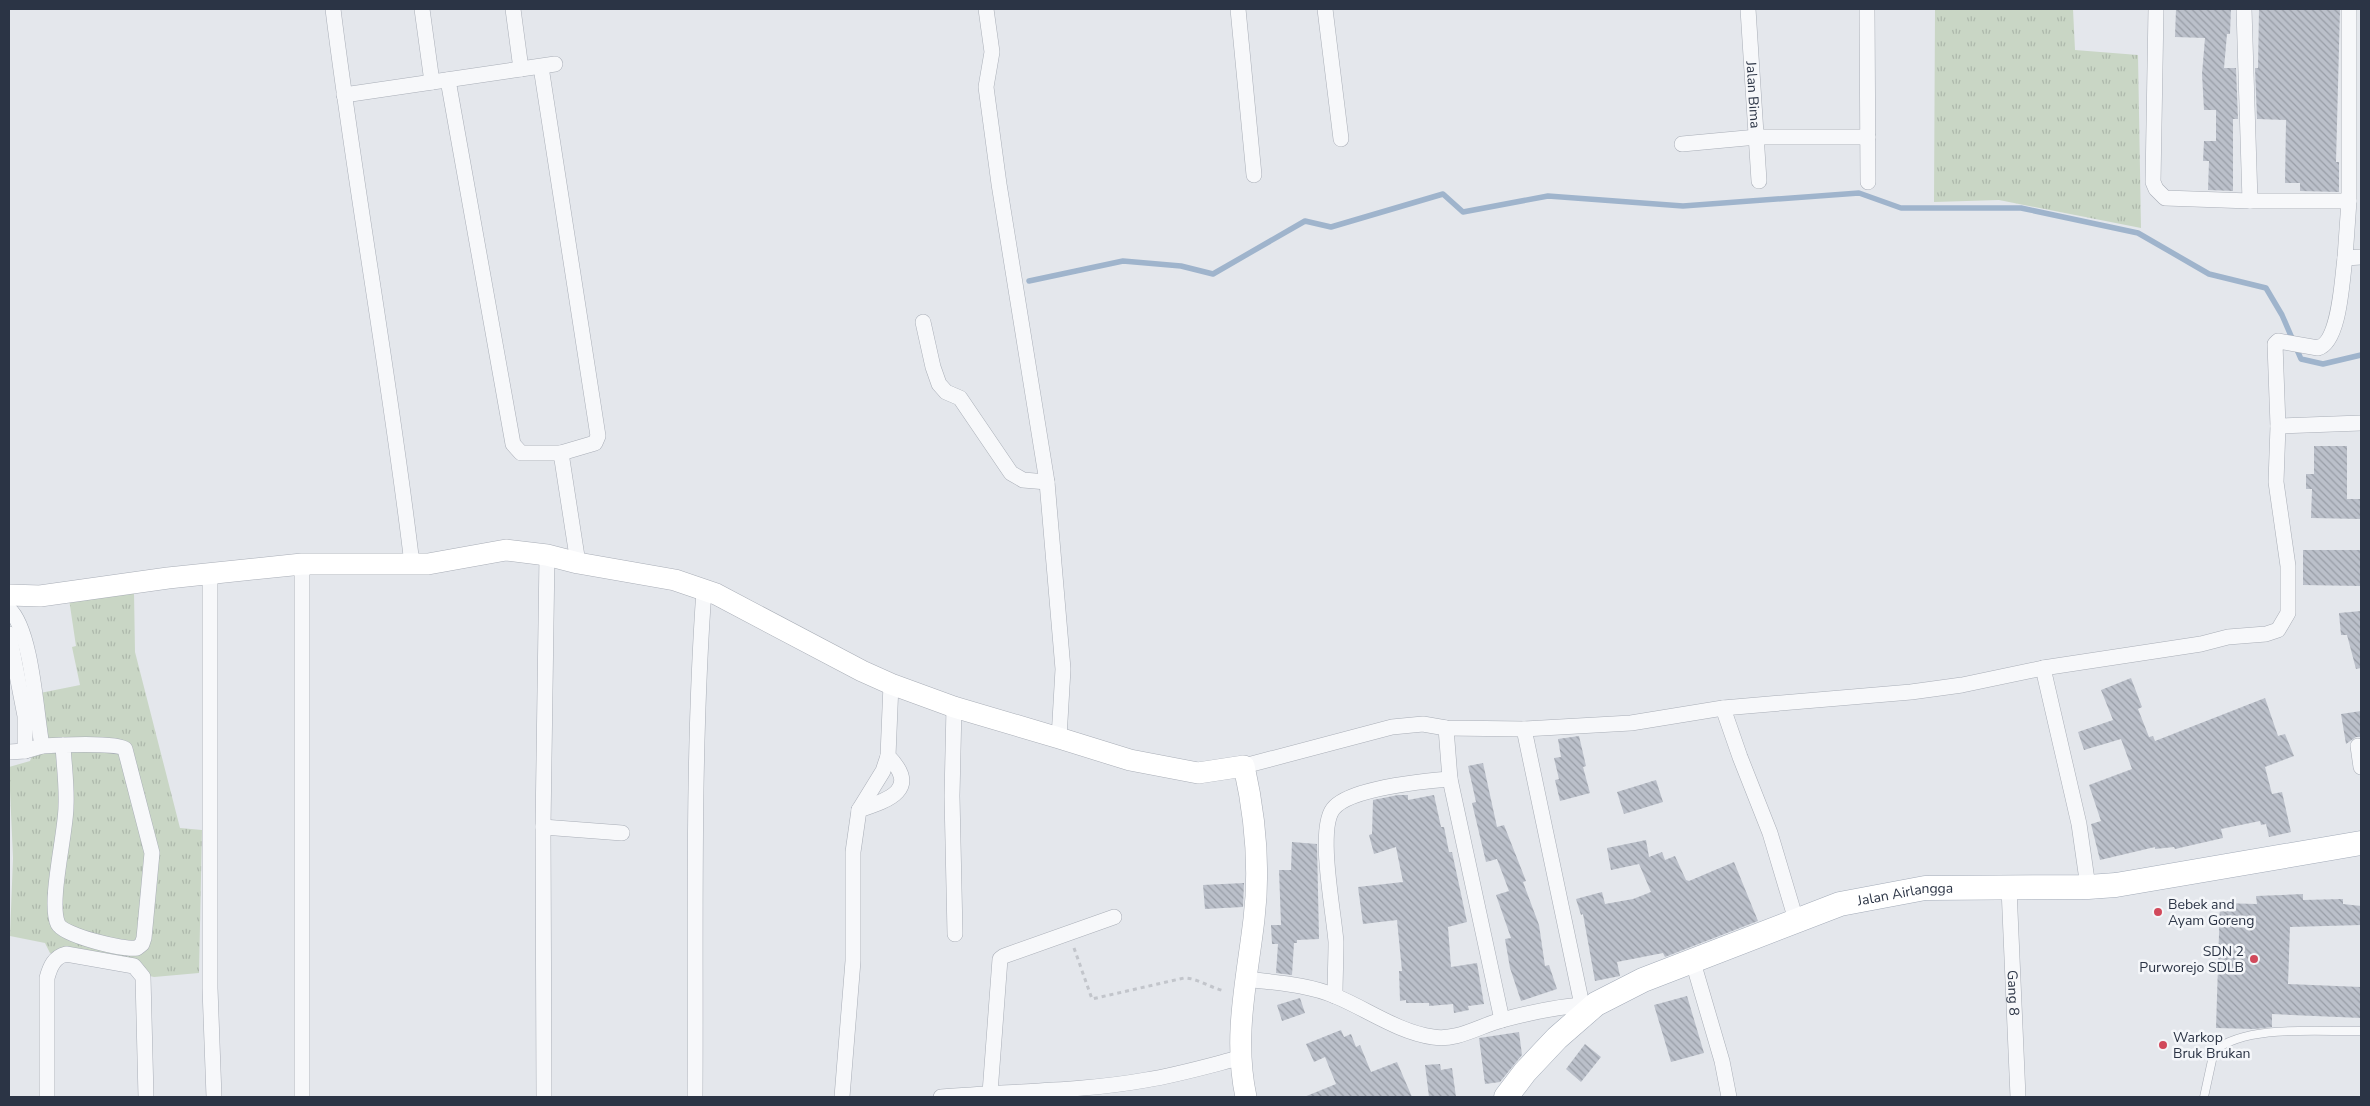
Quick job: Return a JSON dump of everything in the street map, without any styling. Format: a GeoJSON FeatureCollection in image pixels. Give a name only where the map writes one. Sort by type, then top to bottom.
{"type":"FeatureCollection","features":[{"type":"Feature","properties":{"kind":"main road","name":"Jalan Airlangga"},"geometry":{"type":"LineString","coordinates":[[1506,1097],[1525,1072],[1589,1004],[1643,980],[1840,904],[1925,888],[2088,887],[2152,880],[2361,843]]}},
{"type":"Feature","properties":{"kind":"street"},"geometry":{"type":"LineString","coordinates":[[332,9],[397,436],[412,564]]}},
{"type":"Feature","properties":{"kind":"street"},"geometry":{"type":"LineString","coordinates":[[422,9],[432,82]]}},
{"type":"Feature","properties":{"kind":"street"},"geometry":{"type":"LineString","coordinates":[[513,9],[521,69]]}},
{"type":"Feature","properties":{"kind":"street"},"geometry":{"type":"LineString","coordinates":[[986,9],[992,52],[986,87],[1047,482],[1063,669],[1059,738]]}},
{"type":"Feature","properties":{"kind":"street"},"geometry":{"type":"LineString","coordinates":[[1238,9],[1254,175]]}},
{"type":"Feature","properties":{"kind":"street"},"geometry":{"type":"LineString","coordinates":[[1325,9],[1341,139]]}},
{"type":"Feature","properties":{"kind":"street","name":"Jalan Bima"},"geometry":{"type":"LineString","coordinates":[[1748,9],[1760,181]]}},
{"type":"Feature","properties":{"kind":"street"},"geometry":{"type":"LineString","coordinates":[[1867,9],[1868,182]]}},
{"type":"Feature","properties":{"kind":"street"},"geometry":{"type":"LineString","coordinates":[[2156,9],[2153,182],[2156,189],[2165,198],[2349,202]]}},
{"type":"Feature","properties":{"kind":"street"},"geometry":{"type":"LineString","coordinates":[[2244,9],[2250,201]]}},
{"type":"Feature","properties":{"kind":"street"},"geometry":{"type":"LineString","coordinates":[[9,596],[54,594],[302,564],[428,564],[506,550],[547,555],[578,563],[675,580],[704,590],[891,684],[954,707],[1130,760],[1198,772],[1244,766],[1392,727],[1423,724],[1446,728],[1524,729],[1631,723],[1723,708],[1910,692],[1962,685],[2043,668],[2201,644],[2228,637],[2266,634],[2278,630],[2288,614],[2288,566],[2276,482],[2278,426],[2275,344],[2278,341],[2318,348],[2330,340],[2338,313],[2345,258],[2349,202],[2349,9]]}},
{"type":"Feature","properties":{"kind":"street"},"geometry":{"type":"LineString","coordinates":[[344,95],[521,69],[548,66],[598,436],[595,442],[560,453],[521,453],[514,447],[448,80]]}},
{"type":"Feature","properties":{"kind":"street"},"geometry":{"type":"LineString","coordinates":[[1682,144],[1757,137],[1868,137]]}},
{"type":"Feature","properties":{"kind":"street"},"geometry":{"type":"LineString","coordinates":[[2345,258],[2361,257]]}},
{"type":"Feature","properties":{"kind":"street"},"geometry":{"type":"LineString","coordinates":[[923,322],[932,367],[939,384],[946,392],[960,398],[965,404],[1011,472],[1023,480],[1047,482]]}},
{"type":"Feature","properties":{"kind":"street"},"geometry":{"type":"LineString","coordinates":[[2278,426],[2361,423]]}},
{"type":"Feature","properties":{"kind":"street"},"geometry":{"type":"LineString","coordinates":[[560,453],[578,563]]}},
{"type":"Feature","properties":{"kind":"street"},"geometry":{"type":"LineString","coordinates":[[544,1097],[543,827],[547,555]]}},
{"type":"Feature","properties":{"kind":"street"},"geometry":{"type":"LineString","coordinates":[[302,564],[302,1097]]}},
{"type":"Feature","properties":{"kind":"street"},"geometry":{"type":"LineString","coordinates":[[210,574],[210,988],[214,1097]]}},
{"type":"Feature","properties":{"kind":"street"},"geometry":{"type":"LineString","coordinates":[[696,1097],[696,773],[699,657],[704,590]]}},
{"type":"Feature","properties":{"kind":"street"},"geometry":{"type":"LineString","coordinates":[[9,610],[18,620],[31,670],[42,746]]}},
{"type":"Feature","properties":{"kind":"street"},"geometry":{"type":"LineString","coordinates":[[9,634],[25,716],[25,751]]}},
{"type":"Feature","properties":{"kind":"street"},"geometry":{"type":"LineString","coordinates":[[2043,668],[2075,807],[2088,887]]}},
{"type":"Feature","properties":{"kind":"street"},"geometry":{"type":"LineString","coordinates":[[842,1097],[853,961],[853,852],[859,810],[883,771],[888,756],[891,684]]}},
{"type":"Feature","properties":{"kind":"street"},"geometry":{"type":"LineString","coordinates":[[954,707],[952,796],[955,934]]}},
{"type":"Feature","properties":{"kind":"street"},"geometry":{"type":"LineString","coordinates":[[1723,708],[1770,833],[1796,920]]}},
{"type":"Feature","properties":{"kind":"street"},"geometry":{"type":"LineString","coordinates":[[1446,728],[1450,779],[1502,1020]]}},
{"type":"Feature","properties":{"kind":"street"},"geometry":{"type":"LineString","coordinates":[[1245,987],[1301,985],[1335,996],[1387,1021],[1432,1037],[1450,1038],[1502,1020],[1589,1004],[1524,729]]}},
{"type":"Feature","properties":{"kind":"street"},"geometry":{"type":"LineString","coordinates":[[9,752],[25,751],[42,746],[63,745],[122,746],[128,754],[152,853],[144,938],[142,944],[137,948],[73,936],[58,924],[56,895],[66,806],[63,745]]}},
{"type":"Feature","properties":{"kind":"street"},"geometry":{"type":"LineString","coordinates":[[2358,746],[2361,767]]}},
{"type":"Feature","properties":{"kind":"street"},"geometry":{"type":"LineString","coordinates":[[859,810],[886,800],[900,788],[902,774],[898,765],[888,756]]}},
{"type":"Feature","properties":{"kind":"street"},"geometry":{"type":"LineString","coordinates":[[1244,766],[1252,809],[1255,856],[1254,916],[1239,1036],[1239,1058],[1246,1097]]}},
{"type":"Feature","properties":{"kind":"street"},"geometry":{"type":"LineString","coordinates":[[1335,996],[1336,942],[1326,838],[1330,815],[1334,808],[1343,802],[1370,792],[1405,782],[1450,779]]}},
{"type":"Feature","properties":{"kind":"street"},"geometry":{"type":"LineString","coordinates":[[543,827],[622,833]]}},
{"type":"Feature","properties":{"kind":"street","name":"Gang 8"},"geometry":{"type":"LineString","coordinates":[[2009,888],[2018,1097]]}},
{"type":"Feature","properties":{"kind":"street"},"geometry":{"type":"LineString","coordinates":[[990,1093],[1000,960],[1004,956],[1114,917]]}},
{"type":"Feature","properties":{"kind":"street"},"geometry":{"type":"LineString","coordinates":[[47,1097],[47,978],[53,962],[59,956],[66,954],[134,966],[143,977],[146,1097]]}},
{"type":"Feature","properties":{"kind":"street"},"geometry":{"type":"LineString","coordinates":[[1693,962],[1722,1061],[1729,1097]]}},
{"type":"Feature","properties":{"kind":"street"},"geometry":{"type":"LineString","coordinates":[[941,1097],[990,1093],[1036,1095],[1146,1080],[1239,1058]]}},
{"type":"Feature","properties":{"kind":"lane"},"geometry":{"type":"LineString","coordinates":[[2204,1097],[2214,1051],[2230,1042],[2253,1034],[2361,1031]]}},
{"type":"Feature","properties":{"kind":"path"},"geometry":{"type":"LineString","coordinates":[[1069,933],[1092,999],[1184,978],[1193,978],[1214,989],[1245,987]]}},
{"type":"Feature","properties":{"kind":"green space"},"geometry":{"type":"Polygon","coordinates":[[[1935,9],[2073,9],[2075,50],[2138,55],[2141,228],[1999,200],[1934,202],[1935,9]]]}},
{"type":"Feature","properties":{"kind":"green space"},"geometry":{"type":"Polygon","coordinates":[[[134,592],[135,652],[180,828],[202,830],[199,973],[154,977],[50,953],[45,943],[10,936],[13,858],[9,767],[30,761],[41,732],[35,694],[80,685],[72,647],[76,646],[69,599],[134,592]]]}},
{"type":"Feature","properties":{"kind":"building"},"geometry":{"type":"Polygon","coordinates":[[[2176,9],[2231,9],[2230,34],[2227,34],[2224,68],[2236,68],[2238,119],[2233,119],[2233,191],[2208,190],[2209,161],[2203,161],[2204,141],[2216,141],[2216,110],[2204,110],[2202,74],[2205,38],[2175,37],[2176,9]]]}},
{"type":"Feature","properties":{"kind":"building"},"geometry":{"type":"Polygon","coordinates":[[[2259,9],[2340,9],[2336,162],[2339,162],[2339,192],[2300,191],[2300,183],[2285,183],[2286,120],[2257,119],[2255,68],[2258,68],[2259,9]]]}},
{"type":"Feature","properties":{"kind":"building"},"geometry":{"type":"Polygon","coordinates":[[[2314,446],[2347,446],[2347,499],[2361,499],[2361,519],[2311,518],[2312,489],[2306,489],[2306,474],[2314,474],[2314,446]]]}},
{"type":"Feature","properties":{"kind":"building"},"geometry":{"type":"Polygon","coordinates":[[[2303,550],[2361,550],[2361,586],[2303,585],[2303,550]]]}},
{"type":"Feature","properties":{"kind":"building"},"geometry":{"type":"Polygon","coordinates":[[[2361,611],[2361,668],[2356,669],[2347,635],[2341,635],[2339,613],[2361,611]]]}},
{"type":"Feature","properties":{"kind":"building"},"geometry":{"type":"Polygon","coordinates":[[[2131,678],[2142,707],[2138,709],[2149,737],[2153,736],[2155,741],[2265,698],[2278,736],[2285,734],[2294,756],[2265,767],[2272,794],[2282,792],[2291,832],[2269,837],[2266,824],[2261,825],[2260,821],[2221,829],[2223,838],[2175,849],[2174,847],[2155,849],[2155,847],[2100,860],[2091,824],[2101,821],[2089,785],[2132,769],[2121,739],[2084,750],[2078,732],[2113,720],[2101,690],[2131,678]]]}},
{"type":"Feature","properties":{"kind":"building"},"geometry":{"type":"Polygon","coordinates":[[[2361,711],[2361,737],[2356,737],[2346,744],[2341,714],[2361,711]]]}},
{"type":"Feature","properties":{"kind":"building"},"geometry":{"type":"Polygon","coordinates":[[[1579,736],[1586,766],[1583,767],[1590,793],[1560,801],[1555,780],[1559,779],[1554,758],[1561,757],[1558,739],[1579,736]]]}},
{"type":"Feature","properties":{"kind":"building"},"geometry":{"type":"Polygon","coordinates":[[[1483,763],[1497,827],[1504,825],[1526,881],[1523,882],[1539,925],[1545,966],[1549,965],[1557,989],[1521,1001],[1510,968],[1505,939],[1511,938],[1496,895],[1509,891],[1497,859],[1486,862],[1472,803],[1476,802],[1468,766],[1483,763]]]}},
{"type":"Feature","properties":{"kind":"building"},"geometry":{"type":"Polygon","coordinates":[[[1656,780],[1663,802],[1624,814],[1617,792],[1656,780]]]}},
{"type":"Feature","properties":{"kind":"building"},"geometry":{"type":"Polygon","coordinates":[[[1408,795],[1408,800],[1434,795],[1441,827],[1444,827],[1449,852],[1452,852],[1467,922],[1448,927],[1451,967],[1477,963],[1484,1004],[1468,1006],[1469,1010],[1454,1013],[1453,1004],[1429,1006],[1429,1003],[1406,1003],[1406,1000],[1400,1001],[1399,971],[1402,971],[1397,920],[1363,924],[1358,887],[1403,882],[1396,847],[1374,854],[1369,835],[1372,834],[1373,800],[1408,795]]]}},
{"type":"Feature","properties":{"kind":"building"},"geometry":{"type":"Polygon","coordinates":[[[1646,840],[1649,857],[1662,852],[1665,860],[1675,856],[1686,880],[1689,881],[1734,862],[1758,921],[1665,957],[1663,953],[1617,962],[1620,976],[1595,981],[1583,914],[1581,915],[1576,899],[1602,892],[1605,904],[1633,899],[1651,892],[1639,864],[1611,870],[1607,848],[1646,840]]]}},
{"type":"Feature","properties":{"kind":"building"},"geometry":{"type":"Polygon","coordinates":[[[1292,842],[1317,844],[1319,939],[1297,940],[1297,943],[1294,943],[1292,975],[1276,973],[1278,944],[1272,944],[1271,925],[1281,925],[1279,870],[1291,870],[1292,842]]]}},
{"type":"Feature","properties":{"kind":"building"},"geometry":{"type":"Polygon","coordinates":[[[1244,883],[1243,907],[1205,909],[1203,885],[1244,883]]]}},
{"type":"Feature","properties":{"kind":"building"},"geometry":{"type":"Polygon","coordinates":[[[2303,894],[2303,900],[2343,899],[2343,904],[2361,906],[2361,925],[2290,927],[2288,984],[2361,987],[2361,1018],[2272,1014],[2272,1027],[2255,1029],[2216,1028],[2220,903],[2257,904],[2256,896],[2303,894]]]}},
{"type":"Feature","properties":{"kind":"building"},"geometry":{"type":"Polygon","coordinates":[[[1687,996],[1704,1053],[1671,1062],[1654,1005],[1687,996]]]}},
{"type":"Feature","properties":{"kind":"building"},"geometry":{"type":"Polygon","coordinates":[[[1300,998],[1305,1013],[1282,1021],[1277,1005],[1300,998]]]}},
{"type":"Feature","properties":{"kind":"building"},"geometry":{"type":"Polygon","coordinates":[[[1341,1030],[1344,1037],[1351,1034],[1356,1047],[1360,1045],[1371,1072],[1397,1062],[1412,1097],[1304,1097],[1336,1084],[1325,1057],[1314,1062],[1306,1044],[1341,1030]]]}},
{"type":"Feature","properties":{"kind":"building"},"geometry":{"type":"Polygon","coordinates":[[[1519,1032],[1522,1055],[1500,1082],[1485,1084],[1479,1038],[1519,1032]]]}},
{"type":"Feature","properties":{"kind":"building"},"geometry":{"type":"Polygon","coordinates":[[[1585,1044],[1601,1057],[1581,1082],[1566,1069],[1585,1044]]]}},
{"type":"Feature","properties":{"kind":"building"},"geometry":{"type":"Polygon","coordinates":[[[1440,1064],[1441,1070],[1452,1068],[1456,1097],[1429,1097],[1425,1065],[1440,1064]]]}},
{"type":"Feature","properties":{"kind":"waterway"},"geometry":{"type":"LineString","coordinates":[[1029,281],[1123,261],[1181,266],[1213,274],[1305,221],[1331,227],[1443,194],[1463,212],[1548,196],[1683,206],[1859,193],[1901,208],[2021,208],[2138,233],[2209,274],[2266,288],[2282,315],[2301,359],[2323,364],[2361,355]]}},
{"type":"Feature","properties":{"kind":"place","name":"Bebek and Ayam Goreng"},"geometry":{"type":"Point","coordinates":[2158,912]}},
{"type":"Feature","properties":{"kind":"place","name":"SDN 2 Purworejo SDLB"},"geometry":{"type":"Point","coordinates":[2254,959]}},
{"type":"Feature","properties":{"kind":"place","name":"Warkop Bruk Brukan"},"geometry":{"type":"Point","coordinates":[2163,1045]}}]}
